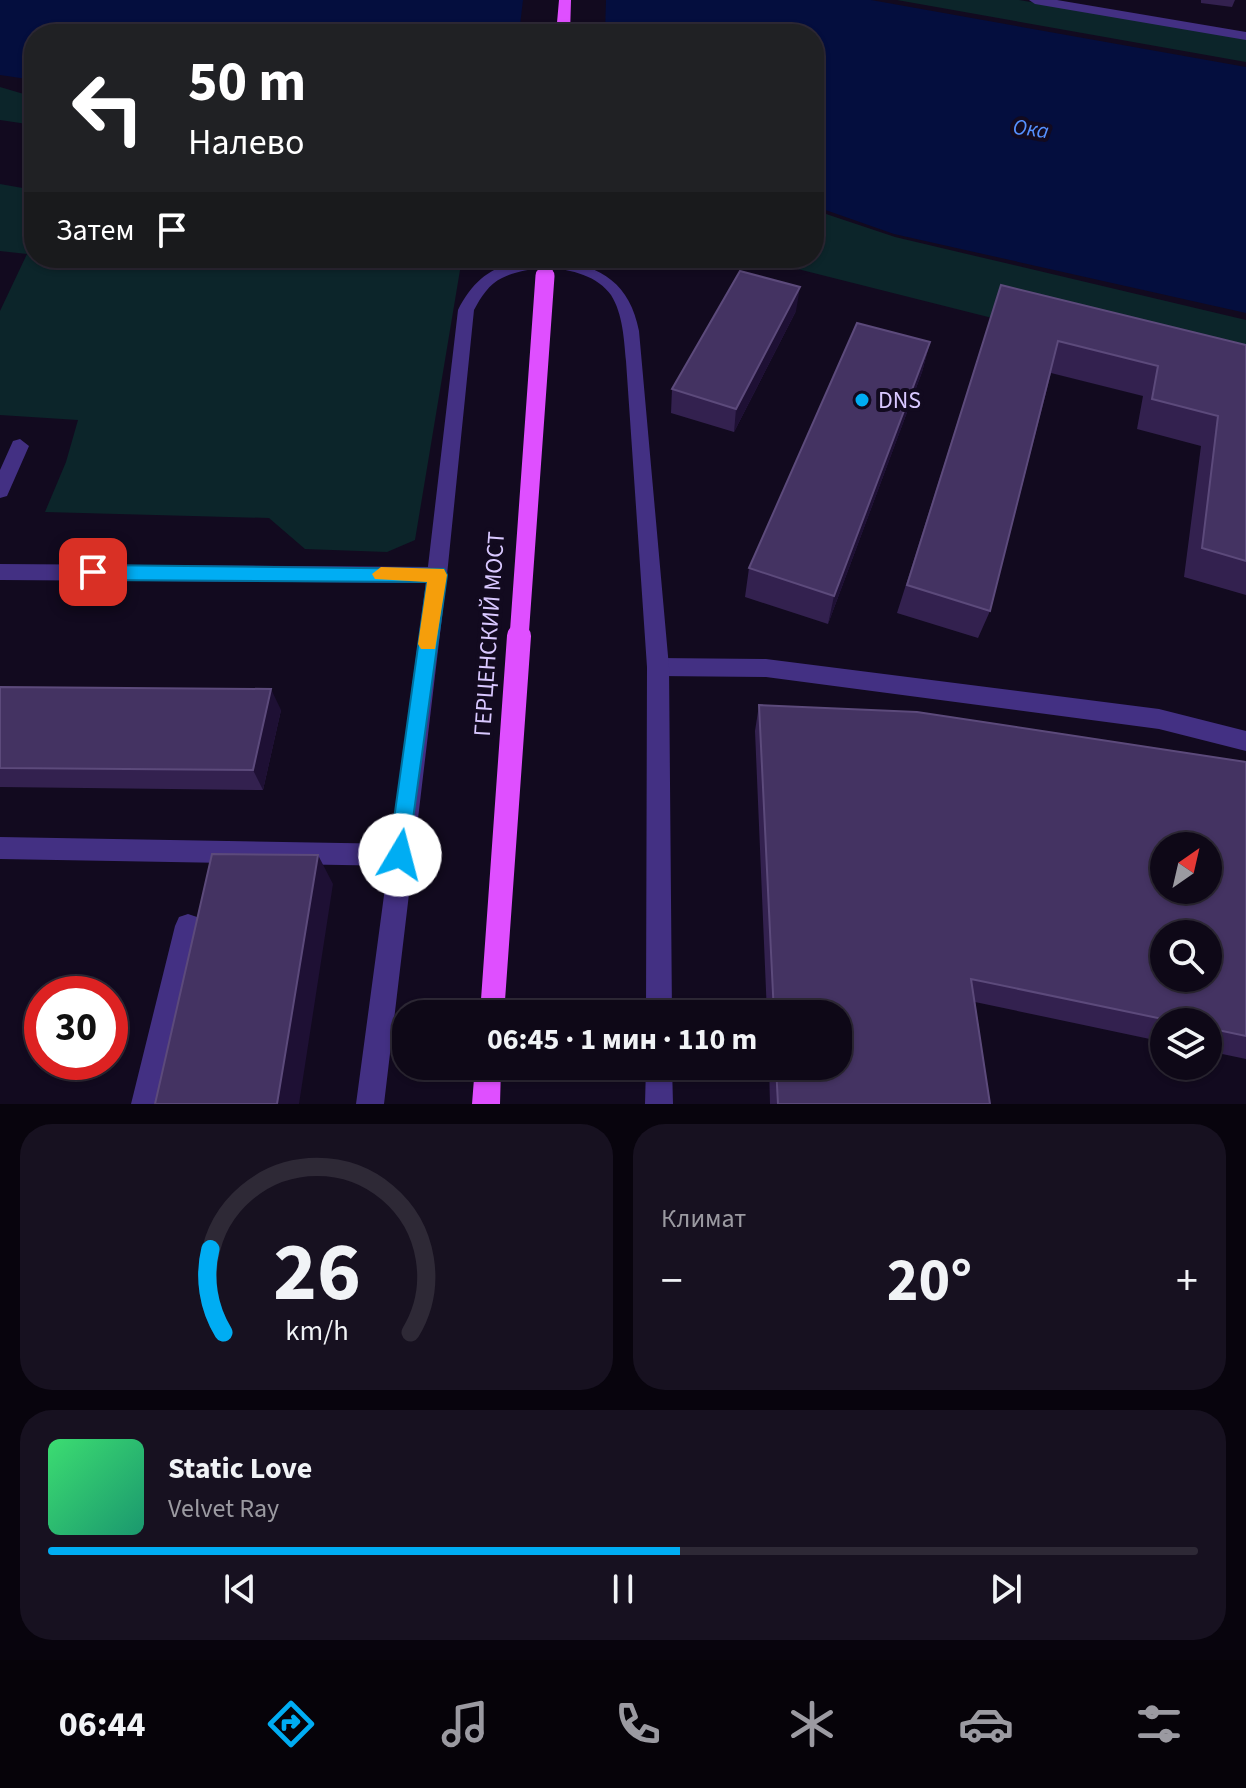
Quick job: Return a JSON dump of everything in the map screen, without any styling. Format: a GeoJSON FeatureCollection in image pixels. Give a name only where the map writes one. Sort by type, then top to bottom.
{"type":"FeatureCollection","features":[{"type":"Feature","properties":{"kind":"main road"},"geometry":{"type":"LineString","coordinates":[[564,24],[565,0]]}},
{"type":"Feature","properties":{"kind":"main road","name":"ГЕРЦЕНСКИЙ МОСТ"},"geometry":{"type":"LineString","coordinates":[[493,1000],[545,268]]}},
{"type":"Feature","properties":{"kind":"main road"},"geometry":{"type":"LineString","coordinates":[[486,1104],[487,1080]]}},
{"type":"Feature","properties":{"kind":"street"},"geometry":{"type":"LineString","coordinates":[[1035,0],[1246,36]]}},
{"type":"Feature","properties":{"kind":"street"},"geometry":{"type":"LineString","coordinates":[[370,1104],[437,575],[466,310],[472,298],[497,274],[518,268]]}},
{"type":"Feature","properties":{"kind":"street"},"geometry":{"type":"LineString","coordinates":[[576,268],[610,284],[622,300],[629,318],[658,667],[659,1000]]}},
{"type":"Feature","properties":{"kind":"street"},"geometry":{"type":"LineString","coordinates":[[0,491],[20,446]]}},
{"type":"Feature","properties":{"kind":"street"},"geometry":{"type":"LineString","coordinates":[[0,572],[437,575]]}},
{"type":"Feature","properties":{"kind":"street"},"geometry":{"type":"LineString","coordinates":[[658,667],[766,668],[1159,719],[1246,741]]}},
{"type":"Feature","properties":{"kind":"street"},"geometry":{"type":"LineString","coordinates":[[0,848],[400,855]]}},
{"type":"Feature","properties":{"kind":"street"},"geometry":{"type":"LineString","coordinates":[[145,1104],[188,926]]}},
{"type":"Feature","properties":{"kind":"street"},"geometry":{"type":"LineString","coordinates":[[659,1080],[659,1104]]}},
{"type":"Feature","properties":{"kind":"green space"},"geometry":{"type":"Polygon","coordinates":[[[897,0],[1019,0],[1246,38],[1246,62],[897,0]]]}},
{"type":"Feature","properties":{"kind":"green space"},"geometry":{"type":"Polygon","coordinates":[[[0,87],[24,94],[24,124],[0,120],[0,87]]]}},
{"type":"Feature","properties":{"kind":"green space"},"geometry":{"type":"Polygon","coordinates":[[[0,184],[24,188],[24,254],[0,251],[0,184]]]}},
{"type":"Feature","properties":{"kind":"green space"},"geometry":{"type":"Polygon","coordinates":[[[824,213],[895,237],[1246,320],[1246,382],[794,268],[824,268],[824,213]]]}},
{"type":"Feature","properties":{"kind":"green space"},"geometry":{"type":"Polygon","coordinates":[[[24,260],[24,268],[460,268],[415,540],[387,552],[305,549],[269,518],[45,512],[66,462],[78,420],[0,415],[0,311],[24,260]]]}},
{"type":"Feature","properties":{"kind":"water","name":"Ока"},"geometry":{"type":"Polygon","coordinates":[[[0,0],[871,0],[1246,67],[1246,313],[894,234],[824,210],[824,24],[24,24],[24,79],[0,75],[0,0]]]}},
{"type":"Feature","properties":{"kind":"pier"},"geometry":{"type":"Polygon","coordinates":[[[523,0],[606,0],[605,24],[520,24],[523,0]]]}},
{"type":"Feature","properties":{"kind":"building"},"geometry":{"type":"Polygon","coordinates":[[[740,271],[800,287],[736,409],[672,389],[740,271]]]}},
{"type":"Feature","properties":{"kind":"building"},"geometry":{"type":"Polygon","coordinates":[[[1001,285],[1246,345],[1246,561],[1202,548],[1218,416],[1152,399],[1158,366],[1058,341],[990,611],[907,585],[1001,285]]]}},
{"type":"Feature","properties":{"kind":"building"},"geometry":{"type":"Polygon","coordinates":[[[857,323],[930,342],[834,596],[749,568],[857,323]]]}},
{"type":"Feature","properties":{"kind":"building"},"geometry":{"type":"Polygon","coordinates":[[[0,687],[271,689],[253,770],[0,768],[0,687]]]}},
{"type":"Feature","properties":{"kind":"building"},"geometry":{"type":"Polygon","coordinates":[[[759,705],[917,712],[1246,762],[1246,1036],[1222,1031],[1222,1008],[1150,1008],[1150,1016],[971,979],[990,1104],[778,1104],[777,1080],[852,1080],[852,1000],[773,1000],[759,705]]]}},
{"type":"Feature","properties":{"kind":"building"},"geometry":{"type":"Polygon","coordinates":[[[212,854],[318,855],[277,1104],[155,1104],[212,854]]]}},
{"type":"Feature","properties":{"kind":"slow traffic"},"geometry":{"type":"LineString","coordinates":[[381,574],[437,575],[428,644]]}},
{"type":"Feature","properties":{"kind":"place","name":"DNS"},"geometry":{"type":"Point","coordinates":[862,400]}},
{"type":"Feature","properties":{"kind":"route"},"geometry":{"type":"LineString","coordinates":[[93,572],[437,575],[400,855]]}}]}
